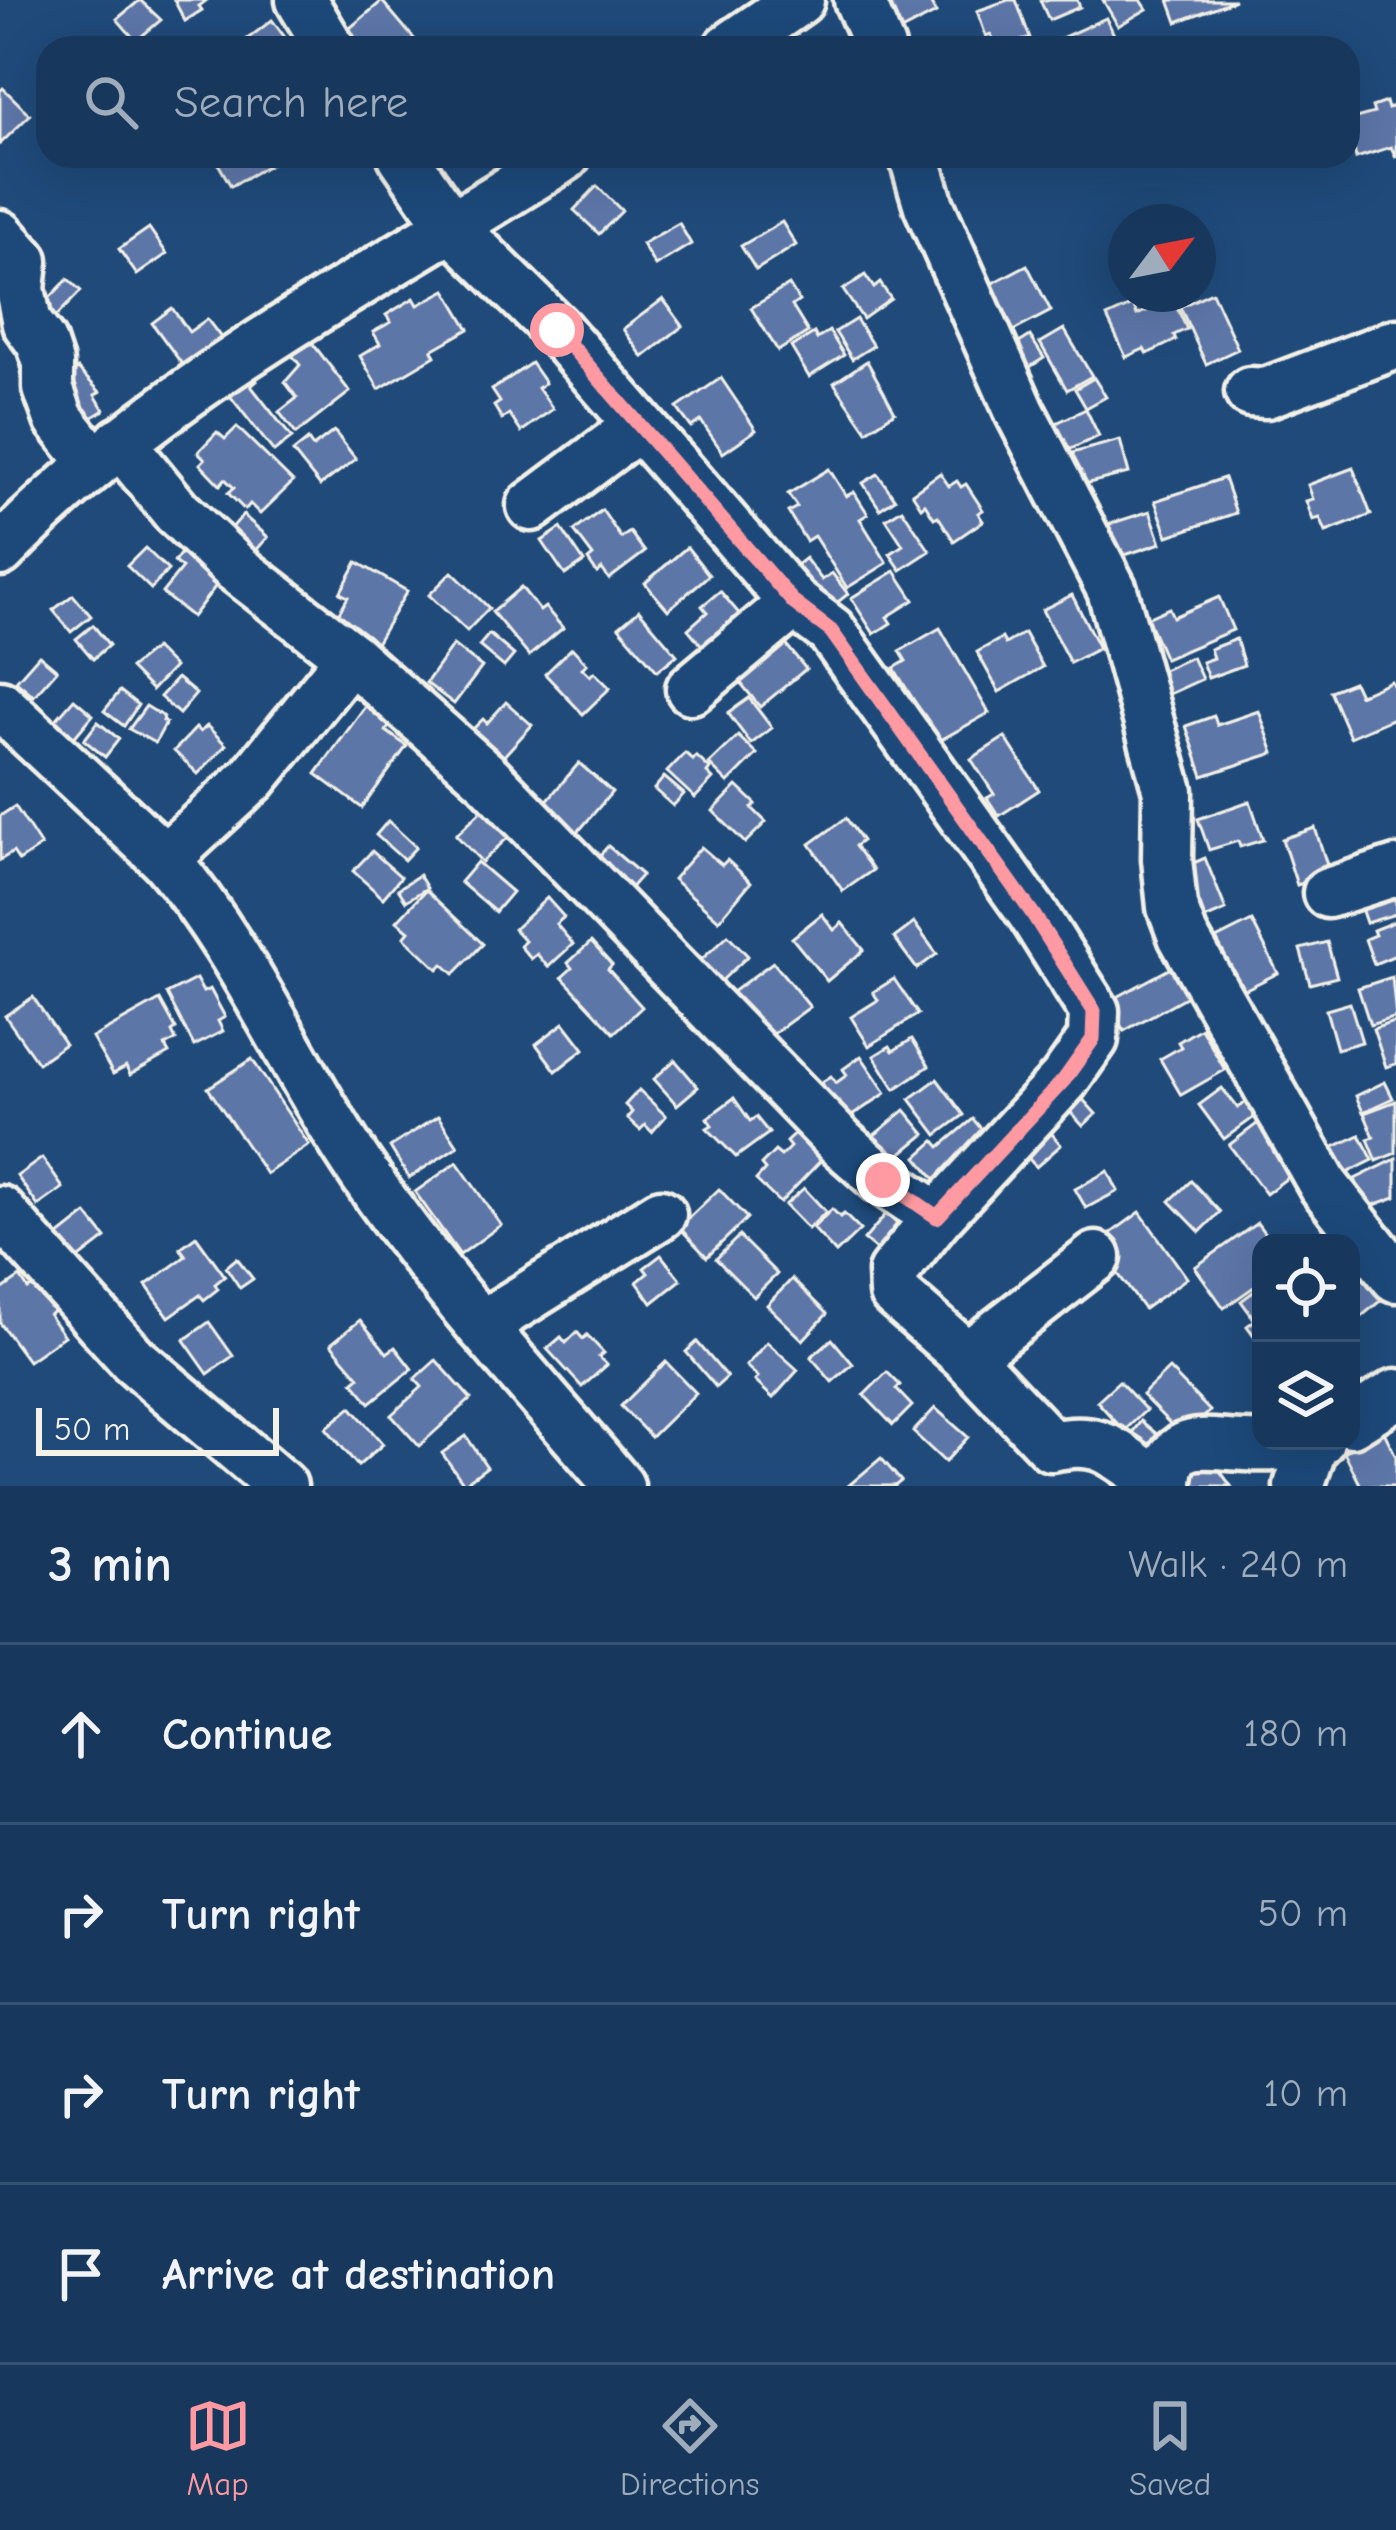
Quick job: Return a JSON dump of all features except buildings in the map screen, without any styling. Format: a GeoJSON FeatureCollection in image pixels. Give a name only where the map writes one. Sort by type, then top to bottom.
{"type":"FeatureCollection","features":[{"type":"Feature","properties":{"kind":"street"},"geometry":{"type":"LineString","coordinates":[[301,0],[323,36]]}},
{"type":"Feature","properties":{"kind":"street"},"geometry":{"type":"LineString","coordinates":[[747,36],[799,0]]}},
{"type":"Feature","properties":{"kind":"street"},"geometry":{"type":"LineString","coordinates":[[859,0],[875,36]]}},
{"type":"Feature","properties":{"kind":"street"},"geometry":{"type":"LineString","coordinates":[[411,168],[451,226],[557,330],[794,603],[831,631],[1033,914],[1094,1011],[1093,1039],[1064,1080],[937,1217],[893,1272],[894,1293],[968,1357],[1052,1446],[1077,1440],[1098,1442],[1166,1486],[1167,1467],[1180,1451],[1205,1441],[1252,1447]]}},
{"type":"Feature","properties":{"kind":"street"},"geometry":{"type":"LineString","coordinates":[[0,551],[55,494],[106,452],[244,352],[545,168]]}},
{"type":"Feature","properties":{"kind":"street"},"geometry":{"type":"LineString","coordinates":[[918,168],[929,206],[1020,412],[1112,590],[1168,791],[1167,859],[1172,907],[1183,936],[1324,1186],[1396,1276]]}},
{"type":"Feature","properties":{"kind":"street"},"geometry":{"type":"LineString","coordinates":[[0,235],[23,261],[20,289],[27,322],[48,363],[48,388],[59,419],[106,452],[236,568],[351,657],[488,778],[841,1143],[883,1180],[937,1217]]}},
{"type":"Feature","properties":{"kind":"street"},"geometry":{"type":"LineString","coordinates":[[1250,392],[1266,393],[1396,344]]}},
{"type":"Feature","properties":{"kind":"street"},"geometry":{"type":"LineString","coordinates":[[532,506],[639,426]]}},
{"type":"Feature","properties":{"kind":"street"},"geometry":{"type":"LineString","coordinates":[[691,689],[794,603]]}},
{"type":"Feature","properties":{"kind":"street"},"geometry":{"type":"LineString","coordinates":[[165,859],[253,778],[351,657]]}},
{"type":"Feature","properties":{"kind":"street"},"geometry":{"type":"LineString","coordinates":[[0,705],[165,859],[231,945],[364,1174],[481,1326],[620,1486]]}},
{"type":"Feature","properties":{"kind":"street"},"geometry":{"type":"LineString","coordinates":[[1328,893],[1396,871]]}},
{"type":"Feature","properties":{"kind":"street"},"geometry":{"type":"LineString","coordinates":[[0,1211],[133,1359],[282,1486]]}},
{"type":"Feature","properties":{"kind":"street"},"geometry":{"type":"LineString","coordinates":[[481,1326],[661,1214]]}},
{"type":"Feature","properties":{"kind":"street"},"geometry":{"type":"LineString","coordinates":[[968,1357],[1096,1257]]}},
{"type":"Feature","properties":{"kind":"street"},"geometry":{"type":"LineString","coordinates":[[1360,1420],[1396,1394]]}},
{"type":"Feature","properties":{"kind":"route"},"geometry":{"type":"LineString","coordinates":[[557,330],[794,603],[831,631],[1033,914],[1094,1011],[1093,1039],[1064,1080],[937,1217],[883,1180]]}}]}
